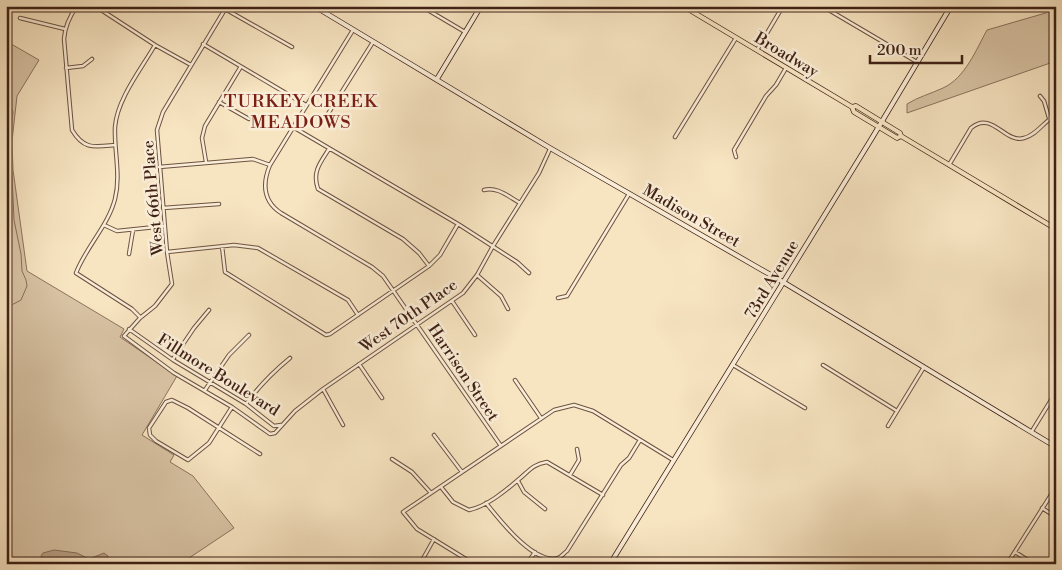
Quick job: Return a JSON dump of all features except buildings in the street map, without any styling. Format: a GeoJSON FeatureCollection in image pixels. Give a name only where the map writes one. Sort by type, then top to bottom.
{"type":"FeatureCollection","features":[{"type":"Feature","properties":{"kind":"main road","name":"Broadway"},"geometry":{"type":"LineString","coordinates":[[683,6],[852,107],[856,106],[900,133],[901,136],[1056,229]]}},
{"type":"Feature","properties":{"kind":"main road","name":"Broadway"},"geometry":{"type":"LineString","coordinates":[[852,107],[854,112],[897,138],[901,136]]}},
{"type":"Feature","properties":{"kind":"street"},"geometry":{"type":"LineString","coordinates":[[77,6],[70,15],[65,29],[66,68],[72,130],[84,145],[94,148],[115,145]]}},
{"type":"Feature","properties":{"kind":"street"},"geometry":{"type":"LineString","coordinates":[[96,6],[155,45],[191,65]]}},
{"type":"Feature","properties":{"kind":"street","name":"Madison Street"},"geometry":{"type":"LineString","coordinates":[[314,6],[550,148],[783,282],[1056,447]]}},
{"type":"Feature","properties":{"kind":"street"},"geometry":{"type":"LineString","coordinates":[[421,6],[466,33]]}},
{"type":"Feature","properties":{"kind":"street"},"geometry":{"type":"LineString","coordinates":[[437,79],[481,6]]}},
{"type":"Feature","properties":{"kind":"street"},"geometry":{"type":"LineString","coordinates":[[757,50],[783,6]]}},
{"type":"Feature","properties":{"kind":"street"},"geometry":{"type":"LineString","coordinates":[[822,6],[917,62]]}},
{"type":"Feature","properties":{"kind":"street","name":"73rd Avenue"},"geometry":{"type":"LineString","coordinates":[[610,564],[879,127],[951,6]]}},
{"type":"Feature","properties":{"kind":"street"},"geometry":{"type":"LineString","coordinates":[[226,8],[292,47]]}},
{"type":"Feature","properties":{"kind":"street","name":"West 66th Place"},"geometry":{"type":"LineString","coordinates":[[129,329],[155,306],[172,284],[167,252],[157,130],[163,112],[226,8]]}},
{"type":"Feature","properties":{"kind":"street"},"geometry":{"type":"LineString","coordinates":[[20,18],[65,29]]}},
{"type":"Feature","properties":{"kind":"street"},"geometry":{"type":"LineString","coordinates":[[159,167],[252,159],[270,165],[353,30]]}},
{"type":"Feature","properties":{"kind":"street"},"geometry":{"type":"LineString","coordinates":[[675,137],[736,38]]}},
{"type":"Feature","properties":{"kind":"street"},"geometry":{"type":"LineString","coordinates":[[326,117],[373,42]]}},
{"type":"Feature","properties":{"kind":"street"},"geometry":{"type":"LineString","coordinates":[[203,44],[240,68],[306,105]]}},
{"type":"Feature","properties":{"kind":"street"},"geometry":{"type":"LineString","coordinates":[[140,318],[132,309],[76,273],[110,212],[118,181],[115,145],[116,124],[124,99],[155,45]]}},
{"type":"Feature","properties":{"kind":"street"},"geometry":{"type":"LineString","coordinates":[[66,68],[83,66],[92,59]]}},
{"type":"Feature","properties":{"kind":"street"},"geometry":{"type":"LineString","coordinates":[[206,162],[202,138],[205,126],[240,68]]}},
{"type":"Feature","properties":{"kind":"street"},"geometry":{"type":"LineString","coordinates":[[736,157],[734,150],[766,96],[776,85],[786,68]]}},
{"type":"Feature","properties":{"kind":"street"},"geometry":{"type":"LineString","coordinates":[[1040,96],[1044,101],[1049,118]]}},
{"type":"Feature","properties":{"kind":"street"},"geometry":{"type":"LineString","coordinates":[[219,102],[249,119]]}},
{"type":"Feature","properties":{"kind":"street"},"geometry":{"type":"LineString","coordinates":[[949,165],[971,128],[976,124],[987,123],[1013,136],[1025,138],[1031,135],[1049,118],[1056,115]]}},
{"type":"Feature","properties":{"kind":"street"},"geometry":{"type":"LineString","coordinates":[[293,127],[458,224],[517,262],[529,273]]}},
{"type":"Feature","properties":{"kind":"street"},"geometry":{"type":"LineString","coordinates":[[329,148],[317,167],[316,183],[318,189],[403,239],[419,253],[429,266]]}},
{"type":"Feature","properties":{"kind":"street","name":"West 70th Place"},"geometry":{"type":"LineString","coordinates":[[281,425],[295,411],[323,389],[463,293],[477,275],[539,173],[550,148]]}},
{"type":"Feature","properties":{"kind":"street","name":"Harrison Street"},"geometry":{"type":"LineString","coordinates":[[270,165],[265,180],[265,190],[269,203],[280,213],[383,276],[501,446]]}},
{"type":"Feature","properties":{"kind":"street"},"geometry":{"type":"LineString","coordinates":[[484,190],[490,188],[500,191],[520,203]]}},
{"type":"Feature","properties":{"kind":"street"},"geometry":{"type":"LineString","coordinates":[[558,298],[567,296],[630,194]]}},
{"type":"Feature","properties":{"kind":"street"},"geometry":{"type":"LineString","coordinates":[[163,208],[219,204]]}},
{"type":"Feature","properties":{"kind":"street"},"geometry":{"type":"LineString","coordinates":[[222,246],[225,272],[326,335],[429,266],[440,255],[458,224]]}},
{"type":"Feature","properties":{"kind":"street"},"geometry":{"type":"LineString","coordinates":[[104,225],[117,231],[165,226]]}},
{"type":"Feature","properties":{"kind":"street"},"geometry":{"type":"LineString","coordinates":[[129,254],[133,230]]}},
{"type":"Feature","properties":{"kind":"street"},"geometry":{"type":"LineString","coordinates":[[167,252],[222,246],[250,246],[258,248],[348,300],[358,315]]}},
{"type":"Feature","properties":{"kind":"street"},"geometry":{"type":"LineString","coordinates":[[477,275],[501,296],[508,309]]}},
{"type":"Feature","properties":{"kind":"street"},"geometry":{"type":"LineString","coordinates":[[452,301],[475,335]]}},
{"type":"Feature","properties":{"kind":"street"},"geometry":{"type":"LineString","coordinates":[[172,360],[209,310]]}},
{"type":"Feature","properties":{"kind":"street","name":"Fillmore Boulevard"},"geometry":{"type":"LineString","coordinates":[[129,329],[172,360],[246,404],[274,426],[281,425],[274,433],[270,434],[232,407],[174,373],[124,336],[129,329]]}},
{"type":"Feature","properties":{"kind":"street"},"geometry":{"type":"LineString","coordinates":[[205,391],[229,355],[249,335]]}},
{"type":"Feature","properties":{"kind":"street"},"geometry":{"type":"LineString","coordinates":[[246,404],[263,382],[290,358]]}},
{"type":"Feature","properties":{"kind":"street"},"geometry":{"type":"LineString","coordinates":[[359,364],[382,398]]}},
{"type":"Feature","properties":{"kind":"street"},"geometry":{"type":"LineString","coordinates":[[732,365],[805,408]]}},
{"type":"Feature","properties":{"kind":"street"},"geometry":{"type":"LineString","coordinates":[[823,365],[897,411]]}},
{"type":"Feature","properties":{"kind":"street"},"geometry":{"type":"LineString","coordinates":[[888,426],[924,367]]}},
{"type":"Feature","properties":{"kind":"street"},"geometry":{"type":"LineString","coordinates":[[515,380],[541,418]]}},
{"type":"Feature","properties":{"kind":"street"},"geometry":{"type":"LineString","coordinates":[[323,389],[343,425]]}},
{"type":"Feature","properties":{"kind":"street"},"geometry":{"type":"LineString","coordinates":[[1032,431],[1056,392]]}},
{"type":"Feature","properties":{"kind":"street"},"geometry":{"type":"LineString","coordinates":[[232,407],[220,428],[209,443],[188,460],[150,436],[149,428],[166,402],[172,400],[177,401],[220,428],[260,454]]}},
{"type":"Feature","properties":{"kind":"street"},"geometry":{"type":"LineString","coordinates":[[474,564],[417,529],[402,512],[554,410],[574,405],[584,407],[674,460]]}},
{"type":"Feature","properties":{"kind":"street"},"geometry":{"type":"LineString","coordinates":[[434,435],[462,472]]}},
{"type":"Feature","properties":{"kind":"street"},"geometry":{"type":"LineString","coordinates":[[486,503],[508,531],[518,540],[535,552],[548,558],[558,558],[567,551],[621,465],[640,440]]}},
{"type":"Feature","properties":{"kind":"street"},"geometry":{"type":"LineString","coordinates":[[570,475],[579,460],[576,449]]}},
{"type":"Feature","properties":{"kind":"street"},"geometry":{"type":"LineString","coordinates":[[392,459],[412,472],[431,493]]}},
{"type":"Feature","properties":{"kind":"street"},"geometry":{"type":"LineString","coordinates":[[441,486],[453,502],[459,507],[469,510],[486,503],[537,464],[547,462],[603,495]]}},
{"type":"Feature","properties":{"kind":"street"},"geometry":{"type":"LineString","coordinates":[[518,480],[524,492],[545,509]]}},
{"type":"Feature","properties":{"kind":"street"},"geometry":{"type":"LineString","coordinates":[[1007,564],[1056,487]]}},
{"type":"Feature","properties":{"kind":"street"},"geometry":{"type":"LineString","coordinates":[[1042,508],[1056,517]]}},
{"type":"Feature","properties":{"kind":"street"},"geometry":{"type":"LineString","coordinates":[[420,564],[434,539]]}},
{"type":"Feature","properties":{"kind":"street"},"geometry":{"type":"LineString","coordinates":[[527,564],[535,552]]}},
{"type":"Feature","properties":{"kind":"street"},"geometry":{"type":"LineString","coordinates":[[1014,552],[1034,564]]}},
{"type":"Feature","properties":{"kind":"shaded area"},"geometry":{"type":"Polygon","coordinates":[[[1056,10],[1056,61],[907,113],[907,104],[943,88],[958,78],[969,63],[987,30],[1056,10]]]}},
{"type":"Feature","properties":{"kind":"shaded area"},"geometry":{"type":"Polygon","coordinates":[[[6,41],[39,60],[17,96],[12,141],[13,170],[27,271],[124,329],[120,337],[177,376],[142,435],[174,455],[170,462],[193,476],[234,528],[180,564],[6,564],[6,41]]]}},
{"type":"Feature","properties":{"kind":"shaded area"},"geometry":{"type":"Polygon","coordinates":[[[54,550],[77,553],[89,559],[104,553],[108,556],[108,564],[70,564],[55,560],[43,561],[41,556],[43,553],[54,550]]]}},
{"type":"Feature","properties":{"kind":"waterway"},"geometry":{"type":"LineString","coordinates":[[6,91],[13,112],[9,148],[14,220],[21,254],[22,271],[27,286],[21,300],[6,308]]}},
{"type":"Feature","properties":{"kind":"district","name":"TURKEY CREEK MEADOWS"},"geometry":{"type":"Point","coordinates":[301,111]}}]}
